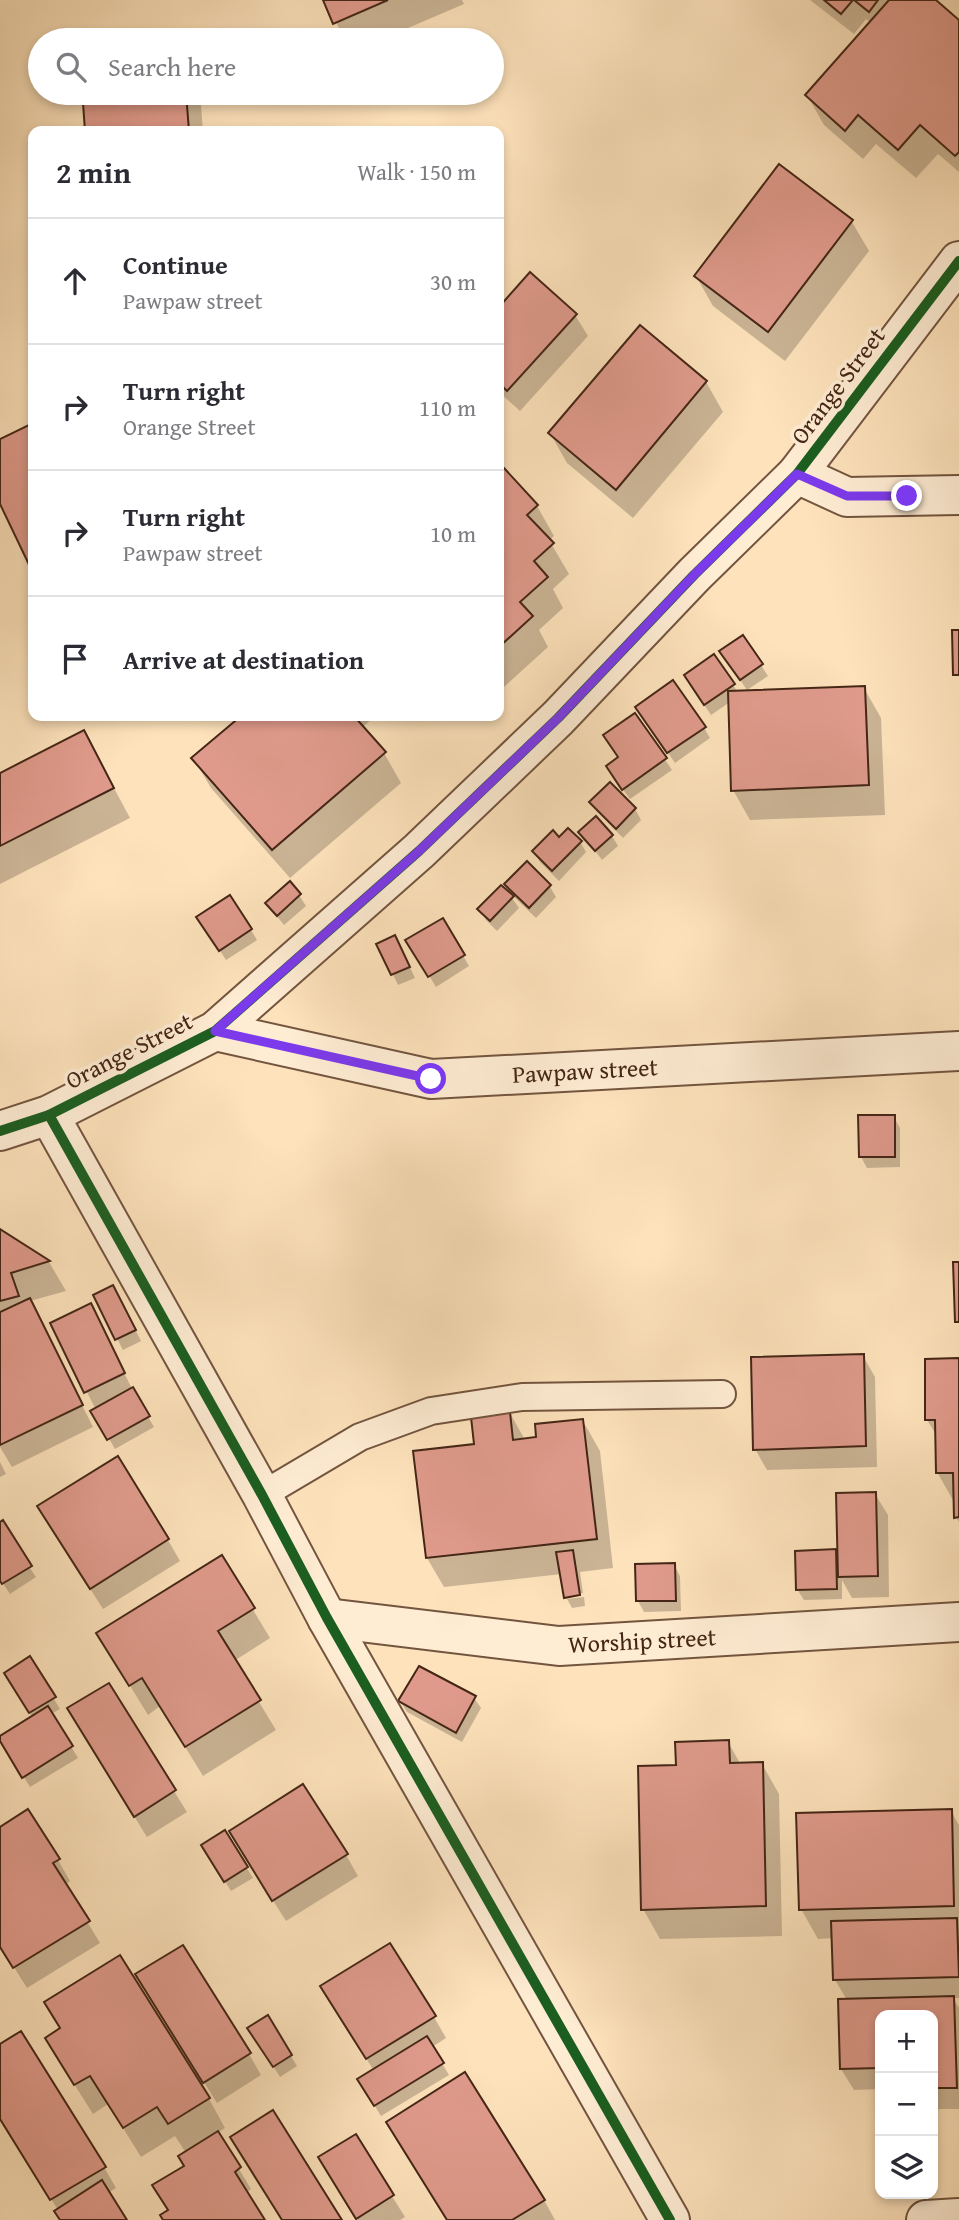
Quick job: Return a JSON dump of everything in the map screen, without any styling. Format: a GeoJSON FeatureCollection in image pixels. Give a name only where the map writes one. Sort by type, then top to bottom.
{"type":"FeatureCollection","features":[{"type":"Feature","properties":{"kind":"street","name":"Orange Street"},"geometry":{"type":"LineString","coordinates":[[0,1130],[49,1115],[215,1031],[419,851],[558,718],[694,575],[797,474],[959,261]]}},
{"type":"Feature","properties":{"kind":"street"},"geometry":{"type":"LineString","coordinates":[[797,474],[847,496],[959,495]]}},
{"type":"Feature","properties":{"kind":"street","name":"Pawpaw street"},"geometry":{"type":"LineString","coordinates":[[215,1031],[431,1079],[959,1051]]}},
{"type":"Feature","properties":{"kind":"street"},"geometry":{"type":"LineString","coordinates":[[49,1115],[262,1495],[327,1618],[670,2220]]}},
{"type":"Feature","properties":{"kind":"street","name":"Worship street"},"geometry":{"type":"LineString","coordinates":[[327,1618],[559,1646],[959,1622]]}},
{"type":"Feature","properties":{"kind":"street"},"geometry":{"type":"LineString","coordinates":[[926,2220],[959,2218]]}},
{"type":"Feature","properties":{"kind":"lane"},"geometry":{"type":"LineString","coordinates":[[262,1495],[360,1437],[431,1411],[522,1397],[722,1394]]}},
{"type":"Feature","properties":{"kind":"building"},"geometry":{"type":"Polygon","coordinates":[[[323,0],[388,0],[333,24],[323,0]]]}},
{"type":"Feature","properties":{"kind":"building"},"geometry":{"type":"Polygon","coordinates":[[[824,0],[853,0],[841,14],[824,0]]]}},
{"type":"Feature","properties":{"kind":"building"},"geometry":{"type":"Polygon","coordinates":[[[854,0],[878,0],[869,12],[854,0]]]}},
{"type":"Feature","properties":{"kind":"building"},"geometry":{"type":"Polygon","coordinates":[[[889,0],[936,0],[959,20],[959,152],[955,156],[920,125],[898,150],[858,115],[845,131],[805,95],[889,0]]]}},
{"type":"Feature","properties":{"kind":"building"},"geometry":{"type":"Polygon","coordinates":[[[83,105],[187,105],[189,126],[85,126],[83,105]]]}},
{"type":"Feature","properties":{"kind":"building"},"geometry":{"type":"Polygon","coordinates":[[[779,164],[853,220],[768,332],[694,276],[779,164]]]}},
{"type":"Feature","properties":{"kind":"building"},"geometry":{"type":"Polygon","coordinates":[[[530,272],[577,314],[507,391],[504,388],[504,301],[530,272]]]}},
{"type":"Feature","properties":{"kind":"building"},"geometry":{"type":"Polygon","coordinates":[[[640,325],[707,381],[616,490],[548,433],[640,325]]]}},
{"type":"Feature","properties":{"kind":"building"},"geometry":{"type":"Polygon","coordinates":[[[28,425],[28,563],[0,504],[0,439],[28,425]]]}},
{"type":"Feature","properties":{"kind":"building"},"geometry":{"type":"Polygon","coordinates":[[[504,468],[538,505],[527,515],[554,543],[534,561],[548,577],[520,602],[533,616],[504,642],[504,468]]]}},
{"type":"Feature","properties":{"kind":"building"},"geometry":{"type":"Polygon","coordinates":[[[952,630],[959,630],[959,675],[953,675],[952,630]]]}},
{"type":"Feature","properties":{"kind":"building"},"geometry":{"type":"Polygon","coordinates":[[[743,635],[763,664],[740,680],[719,651],[743,635]]]}},
{"type":"Feature","properties":{"kind":"building"},"geometry":{"type":"Polygon","coordinates":[[[714,654],[735,684],[704,705],[684,675],[714,654]]]}},
{"type":"Feature","properties":{"kind":"building"},"geometry":{"type":"Polygon","coordinates":[[[673,680],[706,727],[667,753],[635,707],[673,680]]]}},
{"type":"Feature","properties":{"kind":"building"},"geometry":{"type":"Polygon","coordinates":[[[865,686],[869,785],[731,791],[728,691],[865,686]]]}},
{"type":"Feature","properties":{"kind":"building"},"geometry":{"type":"Polygon","coordinates":[[[635,713],[667,758],[622,790],[606,766],[618,757],[603,735],[635,713]]]}},
{"type":"Feature","properties":{"kind":"building"},"geometry":{"type":"Polygon","coordinates":[[[235,721],[358,721],[386,752],[272,850],[191,758],[235,721]]]}},
{"type":"Feature","properties":{"kind":"building"},"geometry":{"type":"Polygon","coordinates":[[[84,730],[114,788],[0,846],[0,773],[84,730]]]}},
{"type":"Feature","properties":{"kind":"building"},"geometry":{"type":"Polygon","coordinates":[[[610,782],[636,808],[616,829],[589,802],[610,782]]]}},
{"type":"Feature","properties":{"kind":"building"},"geometry":{"type":"Polygon","coordinates":[[[596,816],[613,835],[595,851],[578,832],[596,816]]]}},
{"type":"Feature","properties":{"kind":"building"},"geometry":{"type":"Polygon","coordinates":[[[568,828],[582,841],[552,871],[532,851],[553,830],[559,837],[568,828]]]}},
{"type":"Feature","properties":{"kind":"building"},"geometry":{"type":"Polygon","coordinates":[[[527,861],[551,885],[529,908],[504,884],[527,861]]]}},
{"type":"Feature","properties":{"kind":"building"},"geometry":{"type":"Polygon","coordinates":[[[290,881],[301,894],[277,916],[265,903],[290,881]]]}},
{"type":"Feature","properties":{"kind":"building"},"geometry":{"type":"Polygon","coordinates":[[[501,885],[514,896],[490,921],[477,909],[501,885]]]}},
{"type":"Feature","properties":{"kind":"building"},"geometry":{"type":"Polygon","coordinates":[[[230,895],[252,929],[219,951],[196,917],[230,895]]]}},
{"type":"Feature","properties":{"kind":"building"},"geometry":{"type":"Polygon","coordinates":[[[443,918],[465,955],[428,977],[405,940],[443,918]]]}},
{"type":"Feature","properties":{"kind":"building"},"geometry":{"type":"Polygon","coordinates":[[[395,935],[410,967],[391,975],[376,944],[395,935]]]}},
{"type":"Feature","properties":{"kind":"building"},"geometry":{"type":"Polygon","coordinates":[[[858,1115],[895,1115],[895,1157],[859,1157],[858,1115]]]}},
{"type":"Feature","properties":{"kind":"building"},"geometry":{"type":"Polygon","coordinates":[[[0,1229],[50,1261],[11,1273],[19,1296],[0,1301],[0,1229]]]}},
{"type":"Feature","properties":{"kind":"building"},"geometry":{"type":"Polygon","coordinates":[[[953,1262],[959,1262],[959,1322],[955,1322],[953,1262]]]}},
{"type":"Feature","properties":{"kind":"building"},"geometry":{"type":"Polygon","coordinates":[[[113,1285],[136,1330],[115,1340],[93,1295],[113,1285]]]}},
{"type":"Feature","properties":{"kind":"building"},"geometry":{"type":"Polygon","coordinates":[[[30,1298],[83,1405],[0,1445],[0,1312],[30,1298]]]}},
{"type":"Feature","properties":{"kind":"building"},"geometry":{"type":"Polygon","coordinates":[[[91,1303],[125,1373],[84,1393],[50,1323],[91,1303]]]}},
{"type":"Feature","properties":{"kind":"building"},"geometry":{"type":"Polygon","coordinates":[[[864,1354],[866,1446],[753,1450],[751,1357],[864,1354]]]}},
{"type":"Feature","properties":{"kind":"building"},"geometry":{"type":"Polygon","coordinates":[[[959,1358],[959,1517],[954,1518],[953,1473],[936,1473],[935,1420],[925,1420],[925,1359],[959,1358]]]}},
{"type":"Feature","properties":{"kind":"building"},"geometry":{"type":"Polygon","coordinates":[[[133,1387],[150,1416],[107,1440],[90,1411],[133,1387]]]}},
{"type":"Feature","properties":{"kind":"building"},"geometry":{"type":"Polygon","coordinates":[[[510,1412],[513,1440],[536,1437],[535,1424],[583,1419],[597,1539],[426,1558],[413,1451],[474,1444],[471,1417],[510,1412]]]}},
{"type":"Feature","properties":{"kind":"building"},"geometry":{"type":"Polygon","coordinates":[[[118,1456],[169,1539],[90,1589],[37,1506],[118,1456]]]}},
{"type":"Feature","properties":{"kind":"building"},"geometry":{"type":"Polygon","coordinates":[[[876,1492],[878,1576],[838,1577],[836,1493],[876,1492]]]}},
{"type":"Feature","properties":{"kind":"building"},"geometry":{"type":"Polygon","coordinates":[[[3,1520],[32,1566],[2,1584],[0,1522],[3,1520]]]}},
{"type":"Feature","properties":{"kind":"building"},"geometry":{"type":"Polygon","coordinates":[[[836,1549],[837,1589],[796,1590],[795,1551],[836,1549]]]}},
{"type":"Feature","properties":{"kind":"building"},"geometry":{"type":"Polygon","coordinates":[[[573,1550],[580,1595],[564,1598],[556,1552],[573,1550]]]}},
{"type":"Feature","properties":{"kind":"building"},"geometry":{"type":"Polygon","coordinates":[[[222,1555],[255,1608],[218,1631],[261,1700],[185,1747],[142,1678],[129,1686],[96,1633],[222,1555]]]}},
{"type":"Feature","properties":{"kind":"building"},"geometry":{"type":"Polygon","coordinates":[[[675,1563],[676,1601],[636,1601],[635,1564],[675,1563]]]}},
{"type":"Feature","properties":{"kind":"building"},"geometry":{"type":"Polygon","coordinates":[[[30,1656],[56,1697],[29,1713],[4,1673],[30,1656]]]}},
{"type":"Feature","properties":{"kind":"building"},"geometry":{"type":"Polygon","coordinates":[[[419,1666],[476,1696],[456,1733],[398,1701],[419,1666]]]}},
{"type":"Feature","properties":{"kind":"building"},"geometry":{"type":"Polygon","coordinates":[[[109,1683],[176,1790],[134,1817],[67,1708],[109,1683]]]}},
{"type":"Feature","properties":{"kind":"building"},"geometry":{"type":"Polygon","coordinates":[[[48,1706],[73,1746],[22,1778],[0,1741],[0,1736],[48,1706]]]}},
{"type":"Feature","properties":{"kind":"building"},"geometry":{"type":"Polygon","coordinates":[[[729,1740],[730,1763],[763,1762],[766,1906],[641,1910],[638,1766],[676,1765],[675,1742],[729,1740]]]}},
{"type":"Feature","properties":{"kind":"building"},"geometry":{"type":"Polygon","coordinates":[[[303,1784],[348,1854],[272,1901],[229,1831],[303,1784]]]}},
{"type":"Feature","properties":{"kind":"building"},"geometry":{"type":"Polygon","coordinates":[[[28,1809],[60,1859],[53,1863],[90,1921],[13,1968],[0,1947],[0,1827],[28,1809]]]}},
{"type":"Feature","properties":{"kind":"building"},"geometry":{"type":"Polygon","coordinates":[[[952,1809],[954,1906],[799,1910],[796,1813],[952,1809]]]}},
{"type":"Feature","properties":{"kind":"building"},"geometry":{"type":"Polygon","coordinates":[[[225,1830],[248,1867],[224,1882],[201,1845],[225,1830]]]}},
{"type":"Feature","properties":{"kind":"building"},"geometry":{"type":"Polygon","coordinates":[[[957,1918],[959,1977],[833,1980],[831,1921],[957,1918]]]}},
{"type":"Feature","properties":{"kind":"building"},"geometry":{"type":"Polygon","coordinates":[[[390,1943],[436,2016],[366,2059],[320,1986],[390,1943]]]}},
{"type":"Feature","properties":{"kind":"building"},"geometry":{"type":"Polygon","coordinates":[[[183,1945],[251,2053],[203,2083],[135,1974],[183,1945]]]}},
{"type":"Feature","properties":{"kind":"building"},"geometry":{"type":"Polygon","coordinates":[[[120,1955],[210,2098],[168,2124],[157,2107],[123,2128],[90,2076],[74,2085],[45,2038],[60,2028],[44,2002],[120,1955]]]}},
{"type":"Feature","properties":{"kind":"building"},"geometry":{"type":"Polygon","coordinates":[[[954,1996],[957,2088],[938,2088],[938,2010],[875,2010],[875,2068],[840,2069],[838,1999],[954,1996]]]}},
{"type":"Feature","properties":{"kind":"building"},"geometry":{"type":"Polygon","coordinates":[[[268,2015],[292,2055],[273,2067],[247,2028],[268,2015]]]}},
{"type":"Feature","properties":{"kind":"building"},"geometry":{"type":"Polygon","coordinates":[[[21,2031],[106,2167],[50,2200],[0,2119],[0,2044],[21,2031]]]}},
{"type":"Feature","properties":{"kind":"building"},"geometry":{"type":"Polygon","coordinates":[[[427,2036],[444,2063],[374,2106],[357,2079],[427,2036]]]}},
{"type":"Feature","properties":{"kind":"building"},"geometry":{"type":"Polygon","coordinates":[[[465,2072],[545,2200],[512,2220],[447,2220],[386,2122],[465,2072]]]}},
{"type":"Feature","properties":{"kind":"building"},"geometry":{"type":"Polygon","coordinates":[[[273,2110],[342,2220],[282,2220],[230,2137],[273,2110]]]}},
{"type":"Feature","properties":{"kind":"building"},"geometry":{"type":"Polygon","coordinates":[[[218,2131],[241,2167],[235,2172],[265,2220],[163,2220],[160,2215],[168,2210],[152,2185],[184,2166],[178,2156],[218,2131]]]}},
{"type":"Feature","properties":{"kind":"building"},"geometry":{"type":"Polygon","coordinates":[[[356,2134],[394,2195],[356,2219],[318,2157],[356,2134]]]}},
{"type":"Feature","properties":{"kind":"building"},"geometry":{"type":"Polygon","coordinates":[[[102,2180],[127,2220],[60,2220],[54,2211],[102,2180]]]}},
{"type":"Feature","properties":{"kind":"cycle path"},"geometry":{"type":"LineString","coordinates":[[0,1131],[49,1115],[215,1031],[419,851],[558,718],[694,575],[797,474],[959,261]]}},
{"type":"Feature","properties":{"kind":"cycle path"},"geometry":{"type":"LineString","coordinates":[[49,1115],[262,1495],[327,1618],[670,2220]]}},
{"type":"Feature","properties":{"kind":"route"},"geometry":{"type":"LineString","coordinates":[[431,1079],[215,1031],[419,851],[558,718],[694,575],[797,474],[847,496],[907,496]]}}]}
